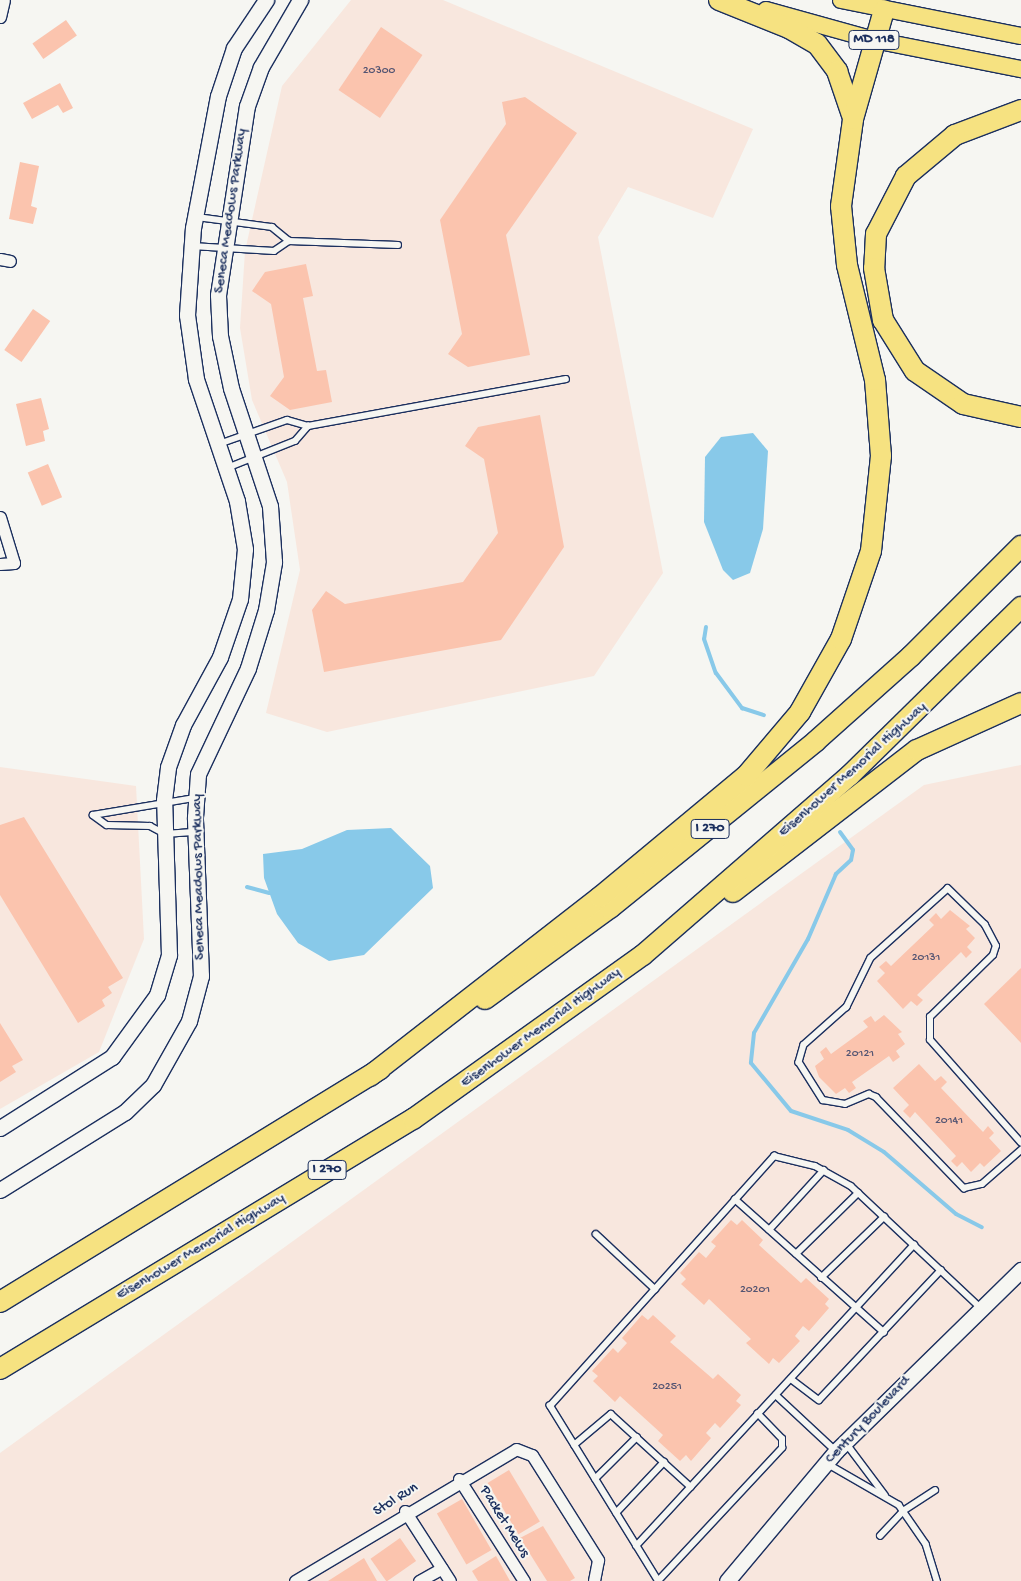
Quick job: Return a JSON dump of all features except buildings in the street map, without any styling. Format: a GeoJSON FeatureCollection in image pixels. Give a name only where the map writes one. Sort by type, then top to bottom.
{"type":"FeatureCollection","features":[{"type":"Feature","properties":{"kind":"highway"},"geometry":{"type":"LineString","coordinates":[[719,0],[789,28],[817,44],[837,71],[853,119]]}},
{"type":"Feature","properties":{"kind":"highway"},"geometry":{"type":"LineString","coordinates":[[370,1076],[600,897],[746,776],[800,712],[841,639],[871,551],[881,456],[875,380],[842,235],[843,171],[853,119],[884,10]]}},
{"type":"Feature","properties":{"kind":"highway"},"geometry":{"type":"LineString","coordinates":[[1021,110],[955,135],[906,176],[876,234],[874,268],[883,320],[916,371],[963,404],[1021,417]]}},
{"type":"Feature","properties":{"kind":"highway","name":"I 270"},"geometry":{"type":"LineString","coordinates":[[0,1302],[370,1076],[512,980],[721,820],[911,656],[1021,546]]}},
{"type":"Feature","properties":{"kind":"highway","name":"Eisenhower Memorial Highway"},"geometry":{"type":"LineString","coordinates":[[0,1369],[414,1119],[643,954],[850,775],[1021,606]]}},
{"type":"Feature","properties":{"kind":"highway"},"geometry":{"type":"LineString","coordinates":[[643,954],[761,872],[861,789],[917,750],[1021,703]]}},
{"type":"Feature","properties":{"kind":"main road","name":"MD 118"},"geometry":{"type":"LineString","coordinates":[[730,0],[874,40],[1021,69]]}},
{"type":"Feature","properties":{"kind":"main road","name":"MD 118"},"geometry":{"type":"LineString","coordinates":[[841,0],[1021,36]]}},
{"type":"Feature","properties":{"kind":"street"},"geometry":{"type":"LineString","coordinates":[[0,17],[4,0]]}},
{"type":"Feature","properties":{"kind":"street","name":"Seneca Meadows Parkway"},"geometry":{"type":"LineString","coordinates":[[0,1128],[112,1057],[157,995],[168,955],[164,800],[168,766],[183,725],[220,657],[240,599],[245,550],[227,468],[196,379],[188,315],[192,246],[195,217],[218,96],[234,48],[266,0]]}},
{"type":"Feature","properties":{"kind":"street","name":"Seneca Meadows Parkway"},"geometry":{"type":"LineString","coordinates":[[0,1190],[125,1112],[153,1085],[172,1056],[201,976],[196,832],[198,774],[248,668],[266,610],[274,562],[270,506],[257,457],[231,388],[220,336],[218,295],[227,220],[247,106],[261,67],[300,0]]}},
{"type":"Feature","properties":{"kind":"street"},"geometry":{"type":"LineString","coordinates":[[0,516],[14,563],[0,564]]}},
{"type":"Feature","properties":{"kind":"street","name":"Century Boulevard"},"geometry":{"type":"LineString","coordinates":[[727,1581],[825,1462],[1021,1270]]}},
{"type":"Feature","properties":{"kind":"street","name":"Stol Run"},"geometry":{"type":"LineString","coordinates":[[295,1581],[405,1511],[459,1479],[516,1449],[532,1455],[598,1560],[594,1581]]}},
{"type":"Feature","properties":{"kind":"street","name":"Packet Mews"},"geometry":{"type":"LineString","coordinates":[[459,1479],[524,1581]]}},
{"type":"Feature","properties":{"kind":"street"},"geometry":{"type":"LineString","coordinates":[[405,1511],[450,1581]]}},
{"type":"Feature","properties":{"kind":"street"},"geometry":{"type":"LineString","coordinates":[[419,1581],[442,1568]]}},
{"type":"Feature","properties":{"kind":"lane"},"geometry":{"type":"LineString","coordinates":[[195,217],[272,227],[289,241]]}},
{"type":"Feature","properties":{"kind":"lane"},"geometry":{"type":"LineString","coordinates":[[192,246],[274,251],[289,241],[398,245]]}},
{"type":"Feature","properties":{"kind":"lane"},"geometry":{"type":"LineString","coordinates":[[219,444],[287,420],[308,426],[566,379]]}},
{"type":"Feature","properties":{"kind":"lane"},"geometry":{"type":"LineString","coordinates":[[227,468],[295,441],[308,426]]}},
{"type":"Feature","properties":{"kind":"lane"},"geometry":{"type":"LineString","coordinates":[[196,832],[165,834],[150,826],[107,825],[93,815],[164,800],[197,798]]}},
{"type":"Feature","properties":{"kind":"lane"},"geometry":{"type":"LineString","coordinates":[[1021,1143],[930,1040],[930,1017],[993,955],[996,946],[985,925],[948,889],[871,958],[847,1008],[804,1045],[799,1062],[823,1100],[844,1104],[870,1094],[876,1097],[964,1188],[982,1184],[1021,1150]]}},
{"type":"Feature","properties":{"kind":"lane"},"geometry":{"type":"LineString","coordinates":[[758,1414],[782,1439],[782,1448],[658,1581],[550,1406],[774,1156],[824,1170],[858,1193],[982,1308]]}},
{"type":"Feature","properties":{"kind":"lane"},"geometry":{"type":"LineString","coordinates":[[769,1230],[824,1170]]}},
{"type":"Feature","properties":{"kind":"lane"},"geometry":{"type":"LineString","coordinates":[[796,1254],[858,1193]]}},
{"type":"Feature","properties":{"kind":"lane"},"geometry":{"type":"LineString","coordinates":[[735,1199],[855,1309],[884,1332]]}},
{"type":"Feature","properties":{"kind":"lane"},"geometry":{"type":"LineString","coordinates":[[821,1278],[884,1217]]}},
{"type":"Feature","properties":{"kind":"lane"},"geometry":{"type":"LineString","coordinates":[[596,1234],[655,1289]]}},
{"type":"Feature","properties":{"kind":"lane"},"geometry":{"type":"LineString","coordinates":[[636,1546],[914,1245]]}},
{"type":"Feature","properties":{"kind":"lane"},"geometry":{"type":"LineString","coordinates":[[790,1379],[819,1400],[941,1270]]}},
{"type":"Feature","properties":{"kind":"lane"},"geometry":{"type":"LineString","coordinates":[[776,1395],[840,1447],[884,1495]]}},
{"type":"Feature","properties":{"kind":"lane"},"geometry":{"type":"LineString","coordinates":[[574,1445],[611,1414],[691,1486]]}},
{"type":"Feature","properties":{"kind":"lane"},"geometry":{"type":"LineString","coordinates":[[595,1479],[637,1437]]}},
{"type":"Feature","properties":{"kind":"lane"},"geometry":{"type":"LineString","coordinates":[[616,1513],[664,1462]]}},
{"type":"Feature","properties":{"kind":"lane"},"geometry":{"type":"LineString","coordinates":[[825,1462],[884,1495],[903,1510],[926,1544],[937,1581]]}},
{"type":"Feature","properties":{"kind":"lane"},"geometry":{"type":"LineString","coordinates":[[880,1536],[903,1510],[934,1490]]}},
{"type":"Feature","properties":{"kind":"shaded area"},"geometry":{"type":"Polygon","coordinates":[[[351,0],[443,0],[753,129],[713,218],[628,187],[598,237],[663,573],[594,676],[327,732],[266,713],[300,570],[287,482],[252,400],[240,328],[245,251],[282,86],[351,0]]]}},
{"type":"Feature","properties":{"kind":"shaded area"},"geometry":{"type":"Polygon","coordinates":[[[1021,765],[1021,1581],[0,1581],[0,1453],[924,785],[1021,765]]]}},
{"type":"Feature","properties":{"kind":"shaded area"},"geometry":{"type":"Polygon","coordinates":[[[0,767],[136,786],[144,939],[99,1052],[0,1109],[0,767]]]}},
{"type":"Feature","properties":{"kind":"water"},"geometry":{"type":"Polygon","coordinates":[[[753,433],[768,451],[763,529],[750,573],[733,580],[723,570],[704,522],[705,457],[721,437],[753,433]]]}},
{"type":"Feature","properties":{"kind":"water"},"geometry":{"type":"Polygon","coordinates":[[[391,828],[430,866],[433,888],[364,955],[329,961],[298,943],[277,914],[264,878],[263,854],[302,849],[347,830],[391,828]]]}},
{"type":"Feature","properties":{"kind":"waterway"},"geometry":{"type":"LineString","coordinates":[[706,627],[704,639],[716,673],[742,708],[764,715]]}},
{"type":"Feature","properties":{"kind":"waterway"},"geometry":{"type":"LineString","coordinates":[[840,832],[853,850],[851,860],[836,874],[808,939],[754,1033],[751,1063],[791,1111],[848,1130],[884,1152],[956,1214],[982,1227]]}},
{"type":"Feature","properties":{"kind":"waterway"},"geometry":{"type":"LineString","coordinates":[[247,887],[269,893]]}}]}
